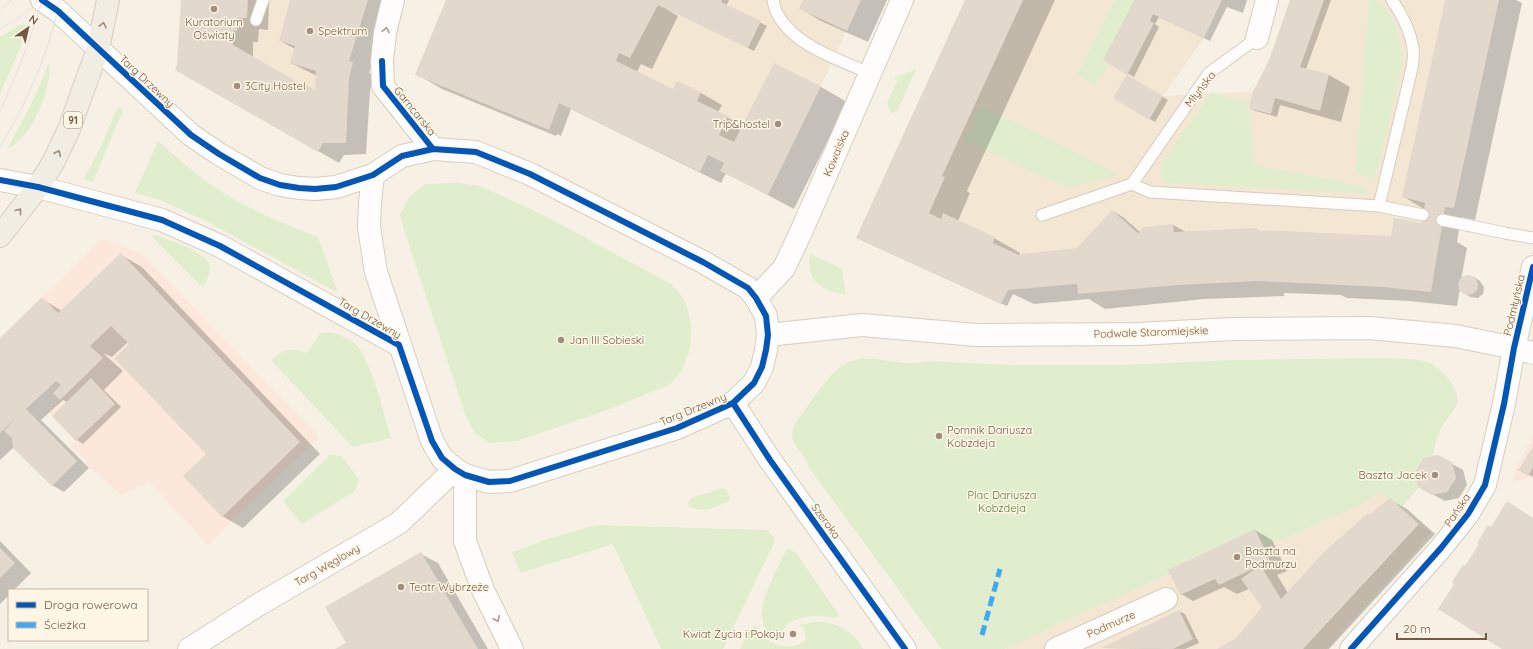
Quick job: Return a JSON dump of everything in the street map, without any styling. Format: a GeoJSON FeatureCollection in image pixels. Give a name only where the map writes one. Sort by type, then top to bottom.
{"type":"FeatureCollection","features":[{"type":"Feature","properties":{"kind":"main road","name":"91"},"geometry":{"type":"LineString","coordinates":[[0,236],[38,187],[54,161],[69,128],[98,50],[108,0]]}},
{"type":"Feature","properties":{"kind":"street","name":"Targ Drzewny"},"geometry":{"type":"LineString","coordinates":[[42,0],[58,11],[98,50],[191,135],[219,154],[260,178],[280,185],[315,189],[336,187],[373,175],[402,156],[433,149],[476,152],[530,174],[703,262],[748,288],[756,298],[766,316],[768,335],[766,350],[762,367],[754,383],[733,403],[676,428],[510,481],[489,482],[460,472],[442,458],[432,441],[376,272],[369,227],[373,175]]}},
{"type":"Feature","properties":{"kind":"street","name":"Garncarska"},"geometry":{"type":"LineString","coordinates":[[393,0],[385,33],[382,61],[383,86],[433,149]]}},
{"type":"Feature","properties":{"kind":"street","name":"Kowalska"},"geometry":{"type":"LineString","coordinates":[[756,298],[784,268],[805,225],[902,0]]}},
{"type":"Feature","properties":{"kind":"street","name":"Młyńska"},"geometry":{"type":"LineString","coordinates":[[1257,38],[1267,0]]}},
{"type":"Feature","properties":{"kind":"street","name":"Targ Drzewny"},"geometry":{"type":"LineString","coordinates":[[0,180],[38,187],[162,220],[220,246],[399,345]]}},
{"type":"Feature","properties":{"kind":"street","name":"Podmłyńska"},"geometry":{"type":"LineString","coordinates":[[1523,351],[1533,267]]}},
{"type":"Feature","properties":{"kind":"street","name":"Podwale Staromiejskie"},"geometry":{"type":"LineString","coordinates":[[768,335],[862,324],[976,335],[1138,334],[1233,329],[1369,328],[1456,336],[1523,351]]}},
{"type":"Feature","properties":{"kind":"street","name":"Pańska"},"geometry":{"type":"LineString","coordinates":[[1351,649],[1441,548],[1468,514],[1485,485],[1504,404],[1523,351]]}},
{"type":"Feature","properties":{"kind":"street","name":"Szeroka"},"geometry":{"type":"LineString","coordinates":[[733,403],[770,460],[905,649]]}},
{"type":"Feature","properties":{"kind":"street"},"geometry":{"type":"LineString","coordinates":[[460,472],[465,541],[483,590],[512,649]]}},
{"type":"Feature","properties":{"kind":"street","name":"Targ Węglowy"},"geometry":{"type":"LineString","coordinates":[[189,649],[258,605],[399,523],[460,472]]}},
{"type":"Feature","properties":{"kind":"street","name":"Podmurze"},"geometry":{"type":"LineString","coordinates":[[1056,649],[1166,599]]}},
{"type":"Feature","properties":{"kind":"lane"},"geometry":{"type":"LineString","coordinates":[[256,20],[263,0]]}},
{"type":"Feature","properties":{"kind":"lane"},"geometry":{"type":"LineString","coordinates":[[773,0],[777,14],[791,32],[803,42],[870,73]]}},
{"type":"Feature","properties":{"kind":"lane"},"geometry":{"type":"LineString","coordinates":[[1379,206],[1412,68],[1413,50],[1408,29],[1401,13],[1392,0]]}},
{"type":"Feature","properties":{"kind":"lane","name":"Młyńska"},"geometry":{"type":"LineString","coordinates":[[1132,184],[1209,73],[1257,38]]}},
{"type":"Feature","properties":{"kind":"lane"},"geometry":{"type":"LineString","coordinates":[[1042,215],[1132,184],[1150,192],[1379,206],[1423,215]]}},
{"type":"Feature","properties":{"kind":"lane"},"geometry":{"type":"LineString","coordinates":[[1442,220],[1505,234],[1533,238]]}},
{"type":"Feature","properties":{"kind":"shaded area"},"geometry":{"type":"Polygon","coordinates":[[[181,0],[368,0],[349,61],[353,62],[349,79],[346,143],[323,143],[318,152],[175,70],[177,65],[181,0]]]}},
{"type":"Feature","properties":{"kind":"shaded area"},"geometry":{"type":"Polygon","coordinates":[[[446,0],[861,0],[768,195],[720,171],[723,163],[708,155],[700,172],[559,103],[549,130],[415,75],[446,0]]]}},
{"type":"Feature","properties":{"kind":"shaded area"},"geometry":{"type":"Polygon","coordinates":[[[965,0],[1222,0],[1204,38],[1163,96],[1253,92],[1269,60],[1290,0],[1499,0],[1454,208],[1445,207],[1431,292],[1382,287],[1259,281],[1179,285],[1078,294],[1077,284],[1008,290],[1001,304],[856,238],[965,0]]]}},
{"type":"Feature","properties":{"kind":"shaded area"},"geometry":{"type":"Polygon","coordinates":[[[103,239],[141,253],[319,437],[208,545],[149,482],[121,495],[86,464],[86,460],[70,446],[76,441],[48,412],[102,358],[42,297],[103,239]]]}},
{"type":"Feature","properties":{"kind":"shaded area"},"geometry":{"type":"Polygon","coordinates":[[[1533,435],[1533,477],[1512,482],[1516,468],[1533,435]]]}},
{"type":"Feature","properties":{"kind":"shaded area"},"geometry":{"type":"Polygon","coordinates":[[[1382,492],[1432,533],[1327,649],[1005,649],[1169,573],[1255,529],[1264,547],[1352,509],[1382,492]]]}},
{"type":"Feature","properties":{"kind":"green space"},"geometry":{"type":"Polygon","coordinates":[[[1115,0],[1135,0],[1103,60],[1107,66],[1095,85],[1077,75],[1115,0]]]}},
{"type":"Feature","properties":{"kind":"green space"},"geometry":{"type":"Polygon","coordinates":[[[1369,0],[1379,0],[1394,23],[1401,46],[1402,65],[1374,182],[1356,171],[1369,0]]]}},
{"type":"Feature","properties":{"kind":"green space"},"geometry":{"type":"Polygon","coordinates":[[[23,23],[27,27],[22,44],[0,94],[0,37],[23,23]]]}},
{"type":"Feature","properties":{"kind":"green space"},"geometry":{"type":"Polygon","coordinates":[[[49,63],[47,86],[44,99],[38,112],[25,135],[16,144],[7,149],[31,105],[49,63]]]}},
{"type":"Feature","properties":{"kind":"green space"},"geometry":{"type":"Polygon","coordinates":[[[916,69],[898,110],[891,113],[887,103],[897,81],[895,79],[896,77],[916,69]]]}},
{"type":"Feature","properties":{"kind":"green space"},"geometry":{"type":"Polygon","coordinates":[[[1211,92],[1248,103],[1255,165],[1364,187],[1371,194],[1166,183],[1161,173],[1162,163],[1211,92]]]}},
{"type":"Feature","properties":{"kind":"green space"},"geometry":{"type":"Polygon","coordinates":[[[118,106],[123,110],[93,182],[84,179],[104,140],[118,106]]]}},
{"type":"Feature","properties":{"kind":"green space"},"geometry":{"type":"Polygon","coordinates":[[[980,107],[991,110],[1119,174],[1070,188],[964,141],[980,107]]]}},
{"type":"Feature","properties":{"kind":"green space"},"geometry":{"type":"Polygon","coordinates":[[[158,141],[210,184],[236,200],[262,214],[318,237],[338,293],[210,223],[160,200],[135,193],[158,141]]]}},
{"type":"Feature","properties":{"kind":"green space"},"geometry":{"type":"Polygon","coordinates":[[[458,183],[480,186],[545,216],[671,284],[683,298],[687,306],[691,326],[690,349],[682,371],[669,385],[607,410],[517,441],[489,443],[475,433],[466,417],[400,214],[410,196],[425,184],[458,183]]]}},
{"type":"Feature","properties":{"kind":"green space"},"geometry":{"type":"Polygon","coordinates":[[[156,235],[188,247],[208,262],[210,268],[208,278],[203,288],[151,236],[156,235]]]}},
{"type":"Feature","properties":{"kind":"green space"},"geometry":{"type":"Polygon","coordinates":[[[810,254],[842,269],[846,295],[823,287],[813,278],[809,264],[810,254]]]}},
{"type":"Feature","properties":{"kind":"green space"},"geometry":{"type":"Polygon","coordinates":[[[329,332],[348,339],[360,350],[376,387],[391,438],[353,447],[271,360],[280,353],[288,350],[296,350],[307,353],[320,333],[329,332]]]}},
{"type":"Feature","properties":{"kind":"green space","name":"Plac Dariusza Kobzdeja"},"geometry":{"type":"Polygon","coordinates":[[[858,359],[911,363],[928,361],[1012,365],[1120,365],[1235,360],[1413,359],[1430,363],[1450,380],[1457,398],[1456,407],[1439,432],[1433,456],[1423,458],[1415,471],[1419,487],[1401,508],[1381,493],[1352,509],[1264,547],[1255,529],[1170,573],[1005,649],[942,649],[810,469],[804,456],[796,447],[792,436],[796,422],[822,386],[838,369],[846,363],[858,359]]]}},
{"type":"Feature","properties":{"kind":"green space"},"geometry":{"type":"Polygon","coordinates":[[[330,455],[341,456],[359,479],[355,491],[302,524],[283,501],[330,455]]]}},
{"type":"Feature","properties":{"kind":"green space"},"geometry":{"type":"Polygon","coordinates":[[[722,488],[726,490],[730,501],[704,510],[688,506],[689,501],[692,498],[722,488]]]}},
{"type":"Feature","properties":{"kind":"green space"},"geometry":{"type":"Polygon","coordinates":[[[596,525],[766,530],[774,537],[774,543],[723,649],[661,649],[613,544],[521,573],[512,553],[544,540],[596,525]]]}},
{"type":"Feature","properties":{"kind":"green space"},"geometry":{"type":"Polygon","coordinates":[[[788,549],[796,553],[839,615],[837,617],[809,616],[797,619],[787,625],[784,630],[784,641],[774,637],[766,629],[762,612],[772,578],[786,550],[788,549]]]}},
{"type":"Feature","properties":{"kind":"green space"},"geometry":{"type":"Polygon","coordinates":[[[814,622],[830,623],[843,628],[854,636],[864,649],[740,649],[748,632],[755,625],[764,637],[772,643],[783,646],[794,646],[803,642],[806,638],[804,629],[799,625],[814,622]]]}},
{"type":"Feature","properties":{"kind":"building"},"geometry":{"type":"Polygon","coordinates":[[[181,0],[248,0],[247,18],[238,18],[237,31],[233,30],[233,45],[301,84],[302,82],[315,90],[316,71],[290,63],[295,46],[279,41],[290,0],[368,0],[349,61],[353,62],[349,79],[346,143],[323,143],[318,152],[175,70],[177,65],[181,0]]]}},
{"type":"Feature","properties":{"kind":"building"},"geometry":{"type":"Polygon","coordinates":[[[446,0],[722,0],[721,2],[761,21],[748,48],[658,5],[630,58],[619,53],[616,61],[673,89],[677,81],[701,92],[697,101],[728,116],[719,135],[734,142],[774,63],[821,86],[768,195],[720,171],[724,163],[708,155],[700,172],[559,103],[549,130],[415,75],[446,0]]]}},
{"type":"Feature","properties":{"kind":"building"},"geometry":{"type":"Polygon","coordinates":[[[803,0],[861,0],[847,31],[799,9],[803,0]]]}},
{"type":"Feature","properties":{"kind":"building"},"geometry":{"type":"Polygon","coordinates":[[[965,0],[1023,0],[942,176],[945,177],[929,213],[941,219],[943,213],[995,237],[993,243],[1021,256],[1021,254],[1077,248],[1112,210],[1138,233],[1144,227],[1173,224],[1174,232],[1257,228],[1257,230],[1391,236],[1394,218],[1422,223],[1425,203],[1402,197],[1445,0],[1499,0],[1454,208],[1445,207],[1431,292],[1382,287],[1259,281],[1179,285],[1078,294],[1077,284],[1008,290],[1001,304],[856,238],[965,0]]]}},
{"type":"Feature","properties":{"kind":"building"},"geometry":{"type":"Polygon","coordinates":[[[1135,0],[1222,0],[1204,38],[1153,14],[1150,21],[1154,23],[1127,75],[1103,60],[1135,0]]]}},
{"type":"Feature","properties":{"kind":"building"},"geometry":{"type":"Polygon","coordinates":[[[1290,0],[1324,0],[1300,67],[1329,74],[1320,111],[1275,98],[1271,114],[1249,108],[1253,92],[1269,60],[1290,0]]]}},
{"type":"Feature","properties":{"kind":"building"},"geometry":{"type":"Polygon","coordinates":[[[1127,75],[1163,96],[1149,120],[1113,98],[1127,75]]]}},
{"type":"Feature","properties":{"kind":"building"},"geometry":{"type":"Polygon","coordinates":[[[121,253],[300,442],[222,517],[183,476],[206,454],[114,358],[129,344],[111,326],[90,346],[103,358],[60,400],[53,393],[61,385],[56,381],[26,409],[77,461],[52,486],[13,448],[12,438],[4,431],[15,419],[0,433],[0,338],[42,297],[58,313],[121,253]]]}},
{"type":"Feature","properties":{"kind":"building"},"geometry":{"type":"Polygon","coordinates":[[[1468,275],[1475,278],[1478,285],[1475,292],[1468,295],[1461,292],[1458,285],[1461,278],[1468,275]]]}},
{"type":"Feature","properties":{"kind":"building"},"geometry":{"type":"Polygon","coordinates":[[[91,378],[115,404],[76,441],[52,416],[91,378]]]}},
{"type":"Feature","properties":{"kind":"building"},"geometry":{"type":"Polygon","coordinates":[[[1533,446],[1533,467],[1528,476],[1517,469],[1519,469],[1533,446]]]}},
{"type":"Feature","properties":{"kind":"building","name":"Baszta Jacek"},"geometry":{"type":"Polygon","coordinates":[[[1438,455],[1452,462],[1456,478],[1447,492],[1432,495],[1418,487],[1415,472],[1423,458],[1438,455]]]}},
{"type":"Feature","properties":{"kind":"building"},"geometry":{"type":"Polygon","coordinates":[[[1390,498],[1419,524],[1303,649],[1217,649],[1236,638],[1262,607],[1241,579],[1259,566],[1219,585],[1215,579],[1180,595],[1168,570],[1255,529],[1270,561],[1261,566],[1281,599],[1324,552],[1368,513],[1369,515],[1390,498]]]}},
{"type":"Feature","properties":{"kind":"building"},"geometry":{"type":"Polygon","coordinates":[[[1507,501],[1533,518],[1533,649],[1502,649],[1438,609],[1454,584],[1452,582],[1463,565],[1465,566],[1479,544],[1477,543],[1488,525],[1491,527],[1507,501]]]}},
{"type":"Feature","properties":{"kind":"building"},"geometry":{"type":"Polygon","coordinates":[[[0,548],[15,563],[0,578],[0,548]]]}},
{"type":"Feature","properties":{"kind":"building","name":"Teatr Wybrzeże"},"geometry":{"type":"Polygon","coordinates":[[[421,552],[478,649],[335,649],[346,643],[325,607],[421,552]]]}},
{"type":"Feature","properties":{"kind":"building"},"geometry":{"type":"Polygon","coordinates":[[[1179,610],[1193,639],[1173,649],[1101,648],[1179,610]]]}},
{"type":"Feature","properties":{"kind":"tram line"},"geometry":{"type":"LineString","coordinates":[[0,9],[12,0]]}},
{"type":"Feature","properties":{"kind":"tram line"},"geometry":{"type":"LineString","coordinates":[[0,29],[22,16],[39,0]]}},
{"type":"Feature","properties":{"kind":"tram line"},"geometry":{"type":"LineString","coordinates":[[0,111],[23,56],[42,0]]}},
{"type":"Feature","properties":{"kind":"tram line"},"geometry":{"type":"LineString","coordinates":[[0,147],[20,112],[44,57],[60,0]]}},
{"type":"Feature","properties":{"kind":"marked path"},"geometry":{"type":"LineString","coordinates":[[982,635],[1000,569]]}},
{"type":"Feature","properties":{"kind":"cycle path"},"geometry":{"type":"LineString","coordinates":[[0,180],[38,187],[162,220],[220,246],[399,345],[432,441],[442,458],[465,475],[489,482],[510,481],[677,428],[733,403],[754,383],[762,367],[768,335],[766,316],[756,298],[748,288],[703,262],[530,174],[476,152],[433,149],[402,156],[373,175],[336,187],[315,189],[299,188],[280,185],[260,178],[219,154],[191,135],[58,11],[42,0]]}},
{"type":"Feature","properties":{"kind":"cycle path"},"geometry":{"type":"LineString","coordinates":[[382,61],[383,86],[433,149]]}},
{"type":"Feature","properties":{"kind":"cycle path"},"geometry":{"type":"LineString","coordinates":[[1351,649],[1441,548],[1468,514],[1485,485],[1533,267]]}},
{"type":"Feature","properties":{"kind":"cycle path"},"geometry":{"type":"LineString","coordinates":[[733,403],[770,460],[905,649]]}},
{"type":"Feature","properties":{"kind":"place","name":"Kuratorium Oświaty"},"geometry":{"type":"Point","coordinates":[214,9]}},
{"type":"Feature","properties":{"kind":"place","name":"Spektrum"},"geometry":{"type":"Point","coordinates":[310,31]}},
{"type":"Feature","properties":{"kind":"place","name":"3City Hostel"},"geometry":{"type":"Point","coordinates":[237,86]}},
{"type":"Feature","properties":{"kind":"place","name":"Trip&hostel"},"geometry":{"type":"Point","coordinates":[778,124]}},
{"type":"Feature","properties":{"kind":"place","name":"Jan III Sobieski"},"geometry":{"type":"Point","coordinates":[561,340]}},
{"type":"Feature","properties":{"kind":"place","name":"Pomnik Dariusza Kobzdeja"},"geometry":{"type":"Point","coordinates":[939,436]}},
{"type":"Feature","properties":{"kind":"place","name":"Baszta Jacek"},"geometry":{"type":"Point","coordinates":[1435,475]}},
{"type":"Feature","properties":{"kind":"place","name":"Baszta na Podmurzu"},"geometry":{"type":"Point","coordinates":[1237,557]}},
{"type":"Feature","properties":{"kind":"place","name":"Teatr Wybrzeże"},"geometry":{"type":"Point","coordinates":[401,587]}},
{"type":"Feature","properties":{"kind":"place","name":"Kwiat Życia i Pokoju"},"geometry":{"type":"Point","coordinates":[793,634]}}]}
